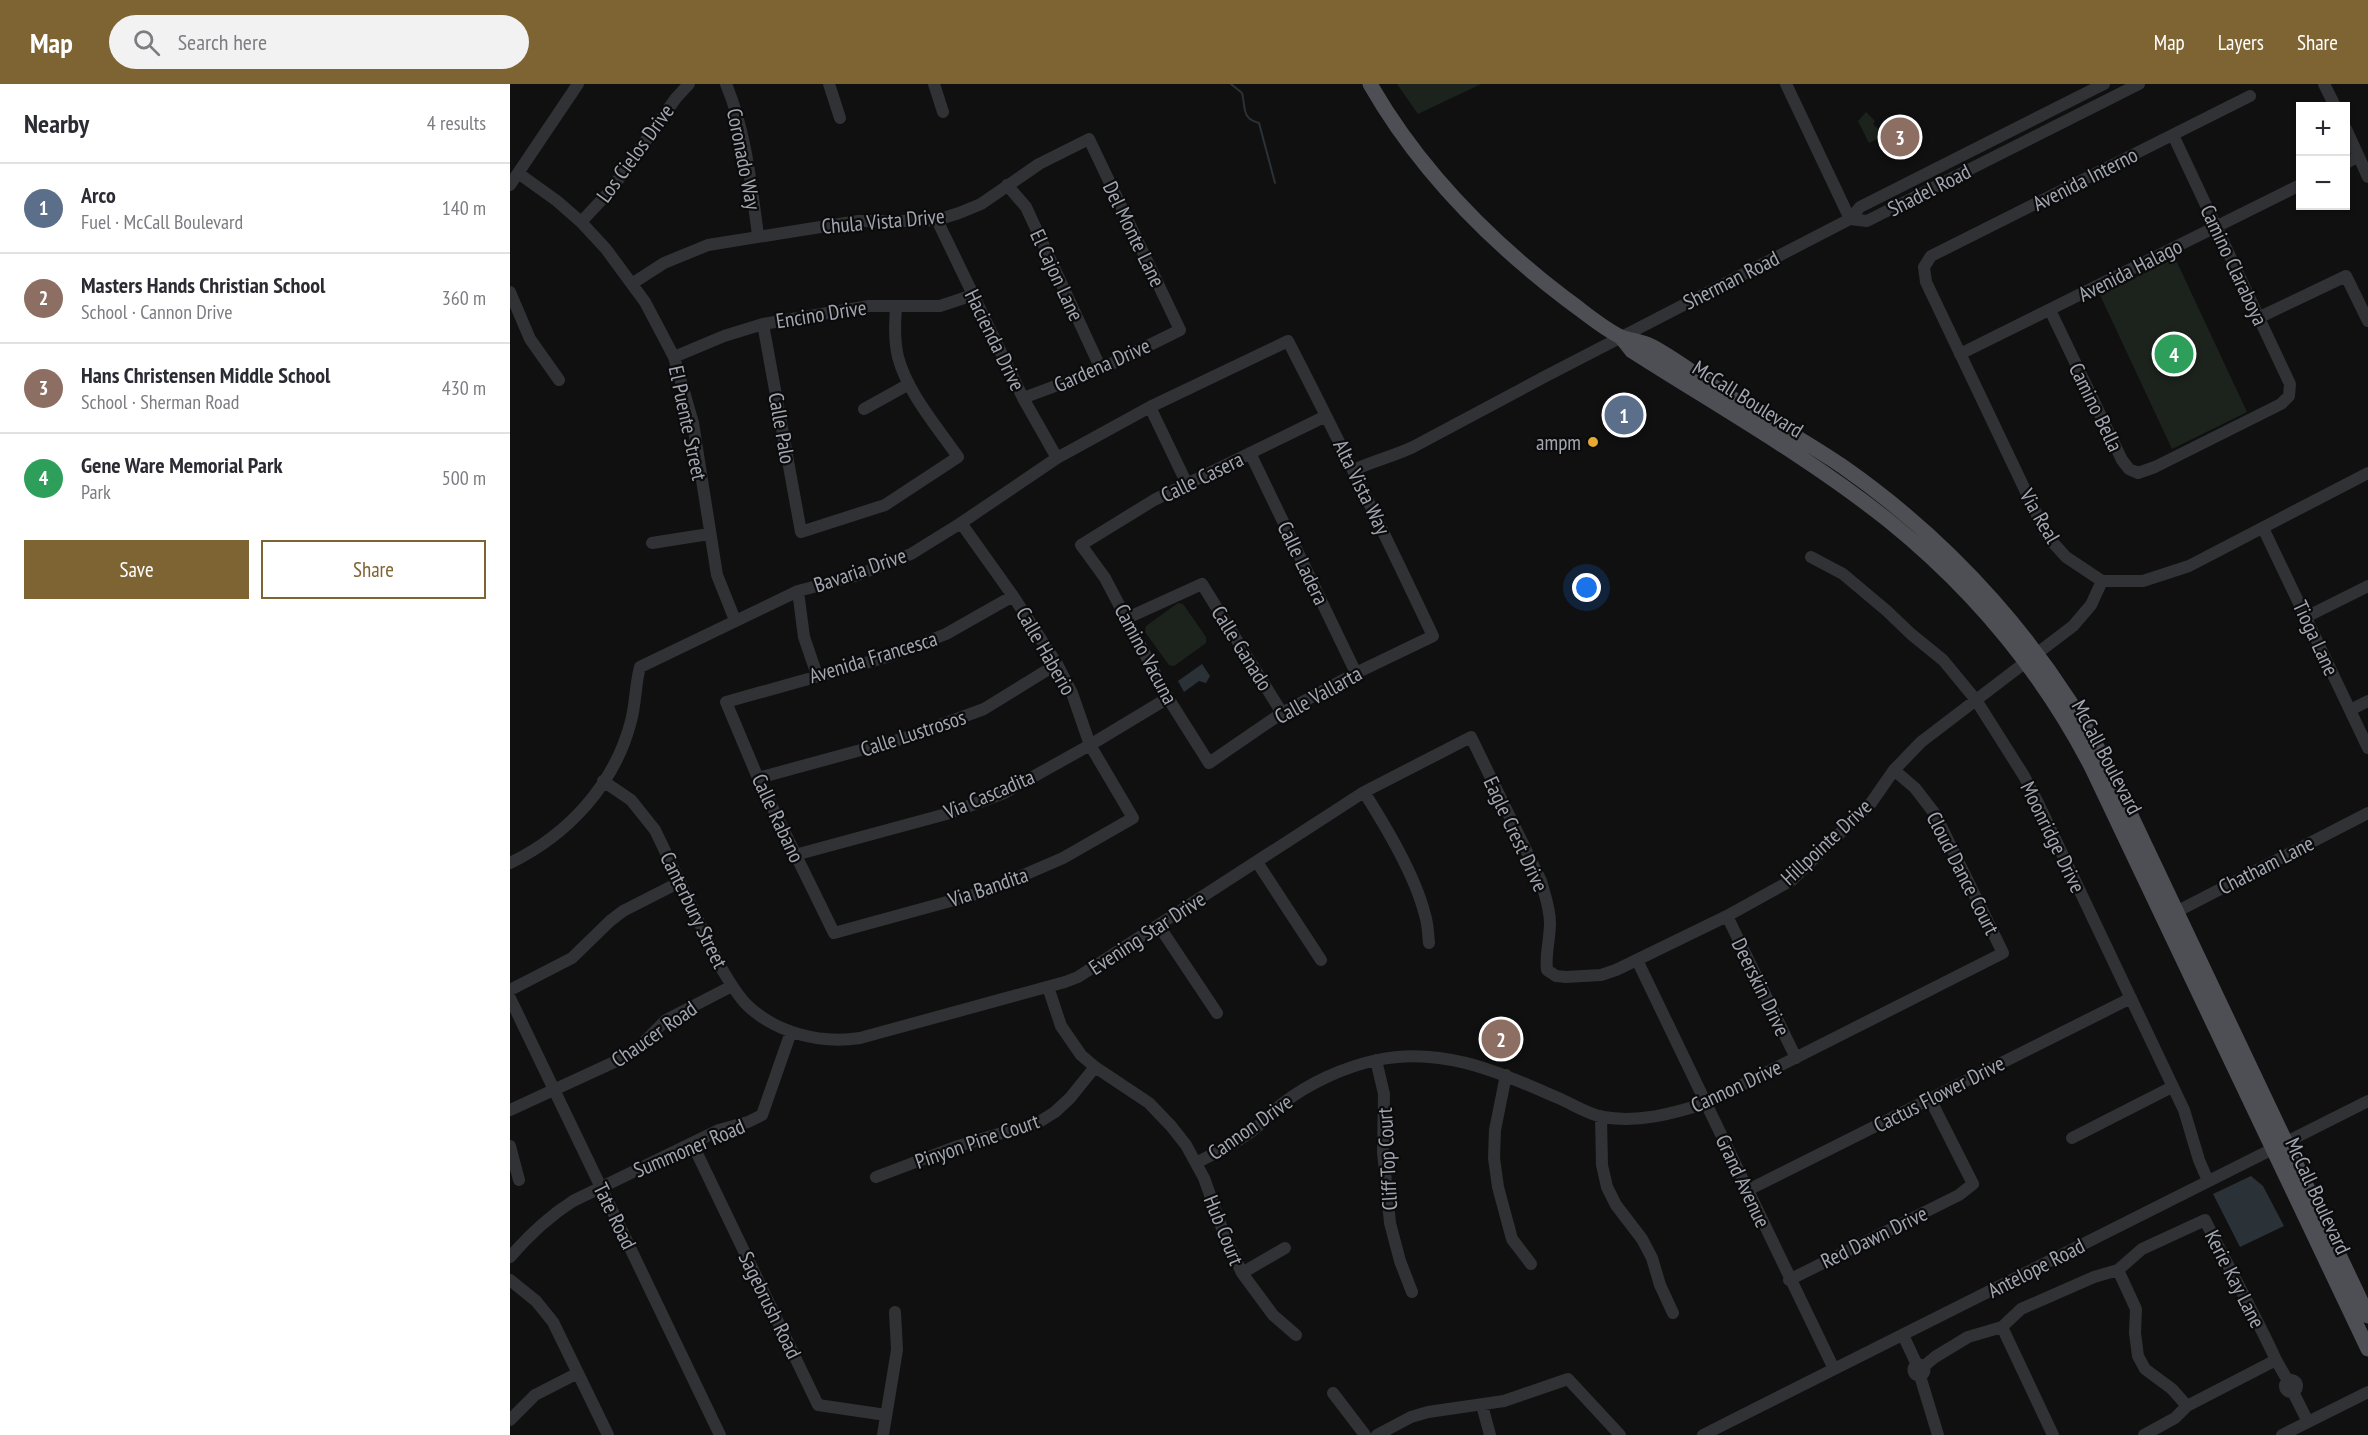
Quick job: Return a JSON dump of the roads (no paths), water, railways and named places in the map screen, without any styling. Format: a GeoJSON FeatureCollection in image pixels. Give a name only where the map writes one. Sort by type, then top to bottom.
{"type":"FeatureCollection","features":[{"type":"Feature","properties":{"kind":"main road","name":"McCall Boulevard"},"geometry":{"type":"LineString","coordinates":[[1370,84],[1411,144],[1457,200],[1486,230],[1540,278],[1621,337],[1632,351],[1834,480],[1890,522],[1963,589],[2003,633],[2031,658]]}},
{"type":"Feature","properties":{"kind":"main road","name":"McCall Boulevard"},"geometry":{"type":"LineString","coordinates":[[1621,337],[1649,345],[1822,452],[1926,532],[1987,593],[2031,658],[2081,746],[2170,914],[2279,1145],[2368,1349]]}},
{"type":"Feature","properties":{"kind":"main road"},"geometry":{"type":"LineString","coordinates":[[1834,480],[1847,481],[1903,524],[1926,532]]}},
{"type":"Feature","properties":{"kind":"main road","name":"McCall Boulevard"},"geometry":{"type":"LineString","coordinates":[[2279,1145],[2368,1316]]}},
{"type":"Feature","properties":{"kind":"street"},"geometry":{"type":"LineString","coordinates":[[510,185],[578,84]]}},
{"type":"Feature","properties":{"kind":"street","name":"Los Cielos Drive"},"geometry":{"type":"LineString","coordinates":[[581,222],[610,191],[676,98],[689,84]]}},
{"type":"Feature","properties":{"kind":"street","name":"Coronado Way"},"geometry":{"type":"LineString","coordinates":[[726,84],[745,144],[758,236]]}},
{"type":"Feature","properties":{"kind":"street"},"geometry":{"type":"LineString","coordinates":[[829,84],[840,118]]}},
{"type":"Feature","properties":{"kind":"street"},"geometry":{"type":"LineString","coordinates":[[934,84],[943,112]]}},
{"type":"Feature","properties":{"kind":"street"},"geometry":{"type":"LineString","coordinates":[[1786,84],[1850,219]]}},
{"type":"Feature","properties":{"kind":"street","name":"Sherman Road"},"geometry":{"type":"LineString","coordinates":[[1354,470],[1413,447],[1850,219],[1860,207],[2104,84]]}},
{"type":"Feature","properties":{"kind":"street","name":"Shadel Road"},"geometry":{"type":"LineString","coordinates":[[1850,219],[1867,221],[2139,84]]}},
{"type":"Feature","properties":{"kind":"street"},"geometry":{"type":"LineString","coordinates":[[2324,84],[2333,102]]}},
{"type":"Feature","properties":{"kind":"street","name":"Avenida Interno"},"geometry":{"type":"LineString","coordinates":[[1924,267],[1931,256],[2250,96]]}},
{"type":"Feature","properties":{"kind":"street","name":"Camino Claraboya"},"geometry":{"type":"LineString","coordinates":[[2173,135],[2218,226],[2290,384],[2289,396]]}},
{"type":"Feature","properties":{"kind":"street"},"geometry":{"type":"LineString","coordinates":[[2350,138],[2368,177]]}},
{"type":"Feature","properties":{"kind":"street","name":"Chula Vista Drive"},"geometry":{"type":"LineString","coordinates":[[633,283],[664,263],[708,245],[858,221],[937,220],[981,204],[1039,164],[1089,139]]}},
{"type":"Feature","properties":{"kind":"street","name":"Del Monte Lane"},"geometry":{"type":"LineString","coordinates":[[1089,139],[1180,330]]}},
{"type":"Feature","properties":{"kind":"street"},"geometry":{"type":"LineString","coordinates":[[2350,160],[2358,156]]}},
{"type":"Feature","properties":{"kind":"street","name":"El Puente Street"},"geometry":{"type":"LineString","coordinates":[[518,173],[557,201],[581,222],[633,283],[674,357],[693,423],[717,575],[735,621]]}},
{"type":"Feature","properties":{"kind":"street","name":"El Cajon Lane"},"geometry":{"type":"LineString","coordinates":[[1007,185],[1026,207],[1101,369]]}},
{"type":"Feature","properties":{"kind":"street","name":"Avenida Halago"},"geometry":{"type":"LineString","coordinates":[[1960,354],[2296,187]]}},
{"type":"Feature","properties":{"kind":"street","name":"Hacienda Drive"},"geometry":{"type":"LineString","coordinates":[[937,220],[1023,398],[1057,458]]}},
{"type":"Feature","properties":{"kind":"street","name":"Via Real"},"geometry":{"type":"LineString","coordinates":[[1924,267],[1926,282],[2047,536],[2066,557],[2102,581]]}},
{"type":"Feature","properties":{"kind":"street"},"geometry":{"type":"LineString","coordinates":[[2258,318],[2346,276],[2368,321]]}},
{"type":"Feature","properties":{"kind":"street"},"geometry":{"type":"LineString","coordinates":[[510,291],[530,339],[559,380]]}},
{"type":"Feature","properties":{"kind":"street","name":"Encino Drive"},"geometry":{"type":"LineString","coordinates":[[674,357],[724,336],[763,324],[869,306],[940,306],[973,295]]}},
{"type":"Feature","properties":{"kind":"street"},"geometry":{"type":"LineString","coordinates":[[864,409],[909,384],[897,349],[894,332],[896,306]]}},
{"type":"Feature","properties":{"kind":"street","name":"Camino Bella"},"geometry":{"type":"LineString","coordinates":[[2050,310],[2122,460],[2129,469],[2138,473],[2155,467],[2282,404],[2289,396]]}},
{"type":"Feature","properties":{"kind":"street","name":"Calle Palo"},"geometry":{"type":"LineString","coordinates":[[763,324],[801,532],[885,505],[958,457],[909,384]]}},
{"type":"Feature","properties":{"kind":"street","name":"Gardena Drive"},"geometry":{"type":"LineString","coordinates":[[1023,398],[1101,369],[1180,330]]}},
{"type":"Feature","properties":{"kind":"street","name":"Alta Vista Way"},"geometry":{"type":"LineString","coordinates":[[1288,340],[1354,470],[1433,636]]}},
{"type":"Feature","properties":{"kind":"street","name":"Bavaria Drive"},"geometry":{"type":"LineString","coordinates":[[510,863],[543,845],[564,829],[584,809],[603,781],[620,751],[631,722],[640,667],[798,591],[855,576],[911,554],[962,524],[1057,458],[1150,407],[1288,340]]}},
{"type":"Feature","properties":{"kind":"street"},"geometry":{"type":"LineString","coordinates":[[1150,407],[1187,484]]}},
{"type":"Feature","properties":{"kind":"street","name":"Calle Casera"},"geometry":{"type":"LineString","coordinates":[[1081,545],[1130,513],[1326,416]]}},
{"type":"Feature","properties":{"kind":"street","name":"Calle Ladera"},"geometry":{"type":"LineString","coordinates":[[1250,453],[1356,673]]}},
{"type":"Feature","properties":{"kind":"street"},"geometry":{"type":"LineString","coordinates":[[2102,581],[2143,581],[2189,566],[2368,473]]}},
{"type":"Feature","properties":{"kind":"street","name":"Calle Haberio"},"geometry":{"type":"LineString","coordinates":[[962,524],[1057,664],[1072,693],[1090,745],[1133,818]]}},
{"type":"Feature","properties":{"kind":"street","name":"Tioga Lane"},"geometry":{"type":"LineString","coordinates":[[2263,528],[2368,748]]}},
{"type":"Feature","properties":{"kind":"street"},"geometry":{"type":"LineString","coordinates":[[652,543],[710,534]]}},
{"type":"Feature","properties":{"kind":"street","name":"Camino Vacuna"},"geometry":{"type":"LineString","coordinates":[[1081,545],[1105,578],[1168,698],[1209,764]]}},
{"type":"Feature","properties":{"kind":"street","name":"Moonridge Drive"},"geometry":{"type":"LineString","coordinates":[[1811,557],[1843,574],[1887,611],[1943,660],[1976,700],[2024,776],[2184,1110],[2199,1160],[2208,1181]]}},
{"type":"Feature","properties":{"kind":"street","name":"Hillpointe Drive"},"geometry":{"type":"LineString","coordinates":[[1547,970],[1556,976],[1566,977],[1601,975],[1727,916],[1792,880],[1871,803],[1894,770],[1921,742],[2073,627],[2091,605],[2102,581]]}},
{"type":"Feature","properties":{"kind":"street","name":"Calle Ganado"},"geometry":{"type":"LineString","coordinates":[[1125,619],[1202,584],[1282,713]]}},
{"type":"Feature","properties":{"kind":"street"},"geometry":{"type":"LineString","coordinates":[[2306,617],[2368,586]]}},
{"type":"Feature","properties":{"kind":"street"},"geometry":{"type":"LineString","coordinates":[[798,591],[804,637],[817,675]]}},
{"type":"Feature","properties":{"kind":"street","name":"Avenida Francesca"},"geometry":{"type":"LineString","coordinates":[[726,702],[890,656],[946,634],[1013,596]]}},
{"type":"Feature","properties":{"kind":"street","name":"Calle Vallarta"},"geometry":{"type":"LineString","coordinates":[[1209,764],[1282,713],[1356,673],[1433,636]]}},
{"type":"Feature","properties":{"kind":"street","name":"Calle Lustrosos"},"geometry":{"type":"LineString","coordinates":[[758,778],[905,738],[984,709],[1057,664]]}},
{"type":"Feature","properties":{"kind":"street","name":"Via Cascadita"},"geometry":{"type":"LineString","coordinates":[[795,855],[950,813],[1004,793],[1168,698]]}},
{"type":"Feature","properties":{"kind":"street"},"geometry":{"type":"LineString","coordinates":[[2350,710],[2368,701]]}},
{"type":"Feature","properties":{"kind":"street","name":"Calle Rabano"},"geometry":{"type":"LineString","coordinates":[[726,702],[758,778],[834,933]]}},
{"type":"Feature","properties":{"kind":"street","name":"Evening Star Drive"},"geometry":{"type":"LineString","coordinates":[[791,1032],[827,1040],[860,1038],[1071,980],[1092,969],[1364,792],[1471,737]]}},
{"type":"Feature","properties":{"kind":"street","name":"Eagle Crest Drive"},"geometry":{"type":"LineString","coordinates":[[1471,737],[1541,881],[1550,923],[1545,956],[1547,970]]}},
{"type":"Feature","properties":{"kind":"street","name":"Cloud Dance Court"},"geometry":{"type":"LineString","coordinates":[[1894,770],[1915,788],[1935,814],[2003,953]]}},
{"type":"Feature","properties":{"kind":"street","name":"Canterbury Street"},"geometry":{"type":"LineString","coordinates":[[603,781],[631,800],[655,830],[732,986],[746,1004],[760,1016],[791,1032]]}},
{"type":"Feature","properties":{"kind":"street"},"geometry":{"type":"LineString","coordinates":[[1364,792],[1384,825],[1418,894],[1426,916],[1429,943]]}},
{"type":"Feature","properties":{"kind":"street","name":"Chatham Lane"},"geometry":{"type":"LineString","coordinates":[[2170,914],[2368,813]]}},
{"type":"Feature","properties":{"kind":"street","name":"Via Bandita"},"geometry":{"type":"LineString","coordinates":[[834,933],[987,891],[1063,858],[1133,818]]}},
{"type":"Feature","properties":{"kind":"street"},"geometry":{"type":"LineString","coordinates":[[1257,862],[1321,960]]}},
{"type":"Feature","properties":{"kind":"street"},"geometry":{"type":"LineString","coordinates":[[510,990],[558,967],[572,958],[623,911],[680,882]]}},
{"type":"Feature","properties":{"kind":"street","name":"Deerskin Drive"},"geometry":{"type":"LineString","coordinates":[[1727,916],[1796,1058]]}},
{"type":"Feature","properties":{"kind":"street"},"geometry":{"type":"LineString","coordinates":[[1159,926],[1217,1013]]}},
{"type":"Feature","properties":{"kind":"street","name":"Cannon Drive"},"geometry":{"type":"LineString","coordinates":[[1196,1163],[1227,1148],[1252,1131],[1283,1103],[1311,1085],[1341,1071],[1376,1060],[1404,1056],[1428,1055],[1473,1063],[1601,1116],[1650,1118],[1678,1113],[1706,1103],[2003,953]]}},
{"type":"Feature","properties":{"kind":"street","name":"Grand Avenue"},"geometry":{"type":"LineString","coordinates":[[1637,960],[1789,1280],[1834,1369]]}},
{"type":"Feature","properties":{"kind":"street","name":"Chaucer Road"},"geometry":{"type":"LineString","coordinates":[[510,1110],[623,1058],[639,1047],[666,1020],[732,986]]}},
{"type":"Feature","properties":{"kind":"street","name":"Hub Court"},"geometry":{"type":"LineString","coordinates":[[1048,987],[1061,1026],[1081,1055],[1149,1103],[1172,1126],[1196,1163],[1210,1193],[1232,1256],[1242,1273],[1273,1315],[1296,1335]]}},
{"type":"Feature","properties":{"kind":"street","name":"Tate Road"},"geometry":{"type":"LineString","coordinates":[[510,998],[720,1435]]}},
{"type":"Feature","properties":{"kind":"street","name":"Cactus Flower Drive"},"geometry":{"type":"LineString","coordinates":[[1748,1190],[2131,998]]}},
{"type":"Feature","properties":{"kind":"street","name":"Summoner Road"},"geometry":{"type":"LineString","coordinates":[[510,1257],[529,1235],[555,1213],[601,1187],[719,1130],[748,1122],[762,1115],[791,1032]]}},
{"type":"Feature","properties":{"kind":"street","name":"Cliff Top Court"},"geometry":{"type":"LineString","coordinates":[[1376,1060],[1384,1094],[1383,1152],[1390,1223],[1400,1261],[1412,1292]]}},
{"type":"Feature","properties":{"kind":"street","name":"Pinyon Pine Court"},"geometry":{"type":"LineString","coordinates":[[876,1178],[955,1147],[1039,1122],[1055,1112],[1070,1098],[1095,1067]]}},
{"type":"Feature","properties":{"kind":"street"},"geometry":{"type":"LineString","coordinates":[[1506,1075],[1495,1130],[1494,1158],[1498,1187],[1512,1239],[1531,1263]]}},
{"type":"Feature","properties":{"kind":"street"},"geometry":{"type":"LineString","coordinates":[[2072,1138],[2172,1087]]}},
{"type":"Feature","properties":{"kind":"street","name":"Red Dawn Drive"},"geometry":{"type":"LineString","coordinates":[[1789,1280],[1959,1195],[1973,1184],[1930,1099]]}},
{"type":"Feature","properties":{"kind":"street","name":"Antelope Road"},"geometry":{"type":"LineString","coordinates":[[1703,1435],[2368,1101]]}},
{"type":"Feature","properties":{"kind":"street"},"geometry":{"type":"LineString","coordinates":[[1601,1116],[1600,1144],[1607,1186],[1616,1205],[1642,1239],[1652,1258],[1660,1285],[1673,1313]]}},
{"type":"Feature","properties":{"kind":"street","name":"Sagebrush Road"},"geometry":{"type":"LineString","coordinates":[[692,1143],[818,1405],[886,1415]]}},
{"type":"Feature","properties":{"kind":"street"},"geometry":{"type":"LineString","coordinates":[[510,1146],[519,1180]]}},
{"type":"Feature","properties":{"kind":"street","name":"Kerie Kay Lane"},"geometry":{"type":"LineString","coordinates":[[1920,1369],[1968,1337],[2002,1327],[2021,1309],[2094,1276],[2118,1270],[2142,1249],[2205,1220],[2230,1273],[2246,1296],[2276,1360]]}},
{"type":"Feature","properties":{"kind":"street"},"geometry":{"type":"LineString","coordinates":[[1242,1273],[1285,1248]]}},
{"type":"Feature","properties":{"kind":"street"},"geometry":{"type":"LineString","coordinates":[[2118,1270],[2136,1309],[2135,1333],[2138,1356],[2145,1369],[2172,1389],[2187,1406]]}},
{"type":"Feature","properties":{"kind":"street"},"geometry":{"type":"LineString","coordinates":[[510,1280],[536,1301],[553,1322],[608,1435]]}},
{"type":"Feature","properties":{"kind":"street"},"geometry":{"type":"LineString","coordinates":[[883,1435],[897,1350],[895,1312]]}},
{"type":"Feature","properties":{"kind":"street"},"geometry":{"type":"LineString","coordinates":[[2002,1327],[2053,1435]]}},
{"type":"Feature","properties":{"kind":"street"},"geometry":{"type":"LineString","coordinates":[[1903,1335],[1920,1369],[1938,1435]]}},
{"type":"Feature","properties":{"kind":"street"},"geometry":{"type":"LineString","coordinates":[[2144,1435],[2175,1418],[2187,1406],[2276,1360],[2308,1422]]}},
{"type":"Feature","properties":{"kind":"street"},"geometry":{"type":"LineString","coordinates":[[510,1420],[535,1395],[578,1373]]}},
{"type":"Feature","properties":{"kind":"street"},"geometry":{"type":"LineString","coordinates":[[1377,1435],[1396,1424],[1428,1412],[1482,1405],[1529,1394],[1568,1378],[1620,1435]]}},
{"type":"Feature","properties":{"kind":"street"},"geometry":{"type":"LineString","coordinates":[[2282,1435],[2368,1392]]}},
{"type":"Feature","properties":{"kind":"street"},"geometry":{"type":"LineString","coordinates":[[1333,1393],[1365,1435]]}},
{"type":"Feature","properties":{"kind":"street"},"geometry":{"type":"LineString","coordinates":[[1482,1405],[1490,1435]]}},
{"type":"Feature","properties":{"kind":"waterway"},"geometry":{"type":"LineString","coordinates":[[1231,84],[1242,93],[1244,108],[1249,118],[1259,123],[1275,183]]}},
{"type":"Feature","properties":{"kind":"place","name":"Hans Christensen Middle School"},"geometry":{"type":"Point","coordinates":[1900,137]}},
{"type":"Feature","properties":{"kind":"place","name":"Gene Ware Memorial Park"},"geometry":{"type":"Point","coordinates":[2174,354]}},
{"type":"Feature","properties":{"kind":"place","name":"Arco"},"geometry":{"type":"Point","coordinates":[1624,415]}},
{"type":"Feature","properties":{"kind":"place","name":"ampm"},"geometry":{"type":"Point","coordinates":[1593,442]}},
{"type":"Feature","properties":{"kind":"place","name":"Masters Hands Christian School"},"geometry":{"type":"Point","coordinates":[1501,1039]}}]}
